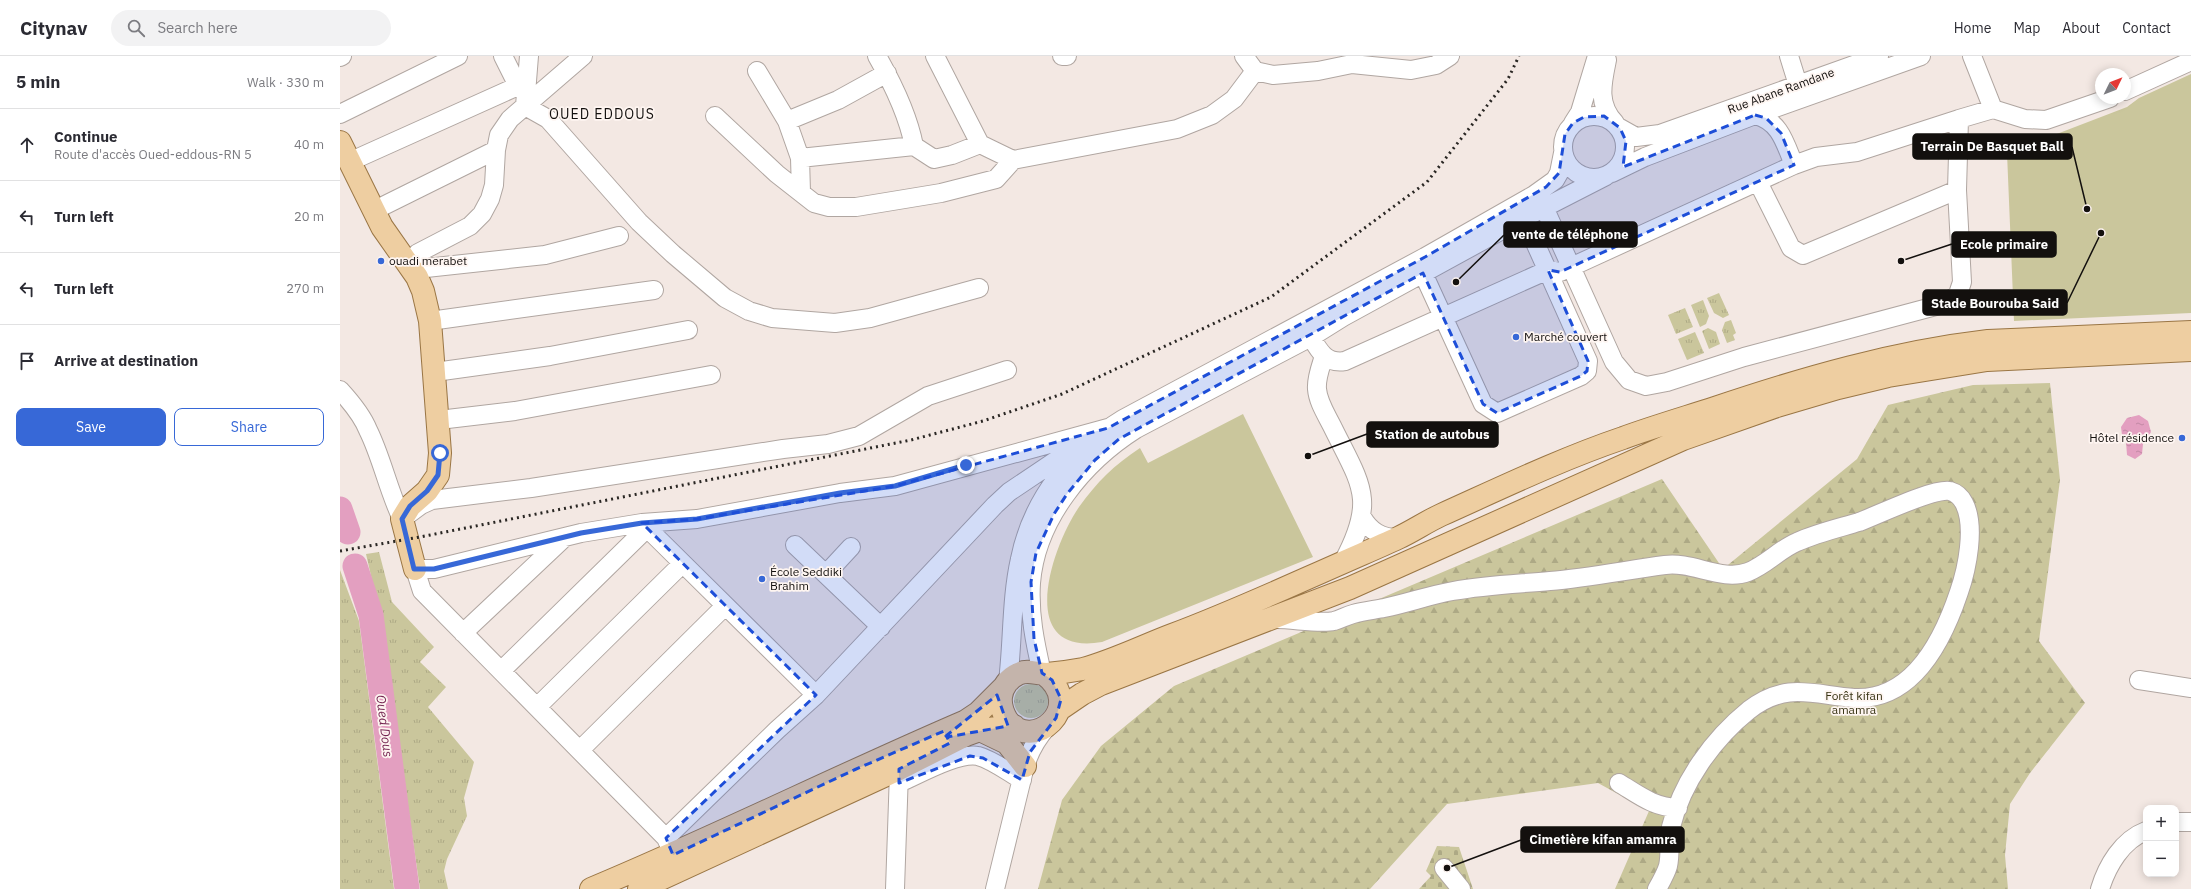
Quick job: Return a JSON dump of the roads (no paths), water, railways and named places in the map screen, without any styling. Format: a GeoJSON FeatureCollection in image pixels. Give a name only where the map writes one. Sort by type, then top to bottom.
{"type":"FeatureCollection","features":[{"type":"Feature","properties":{"kind":"main road"},"geometry":{"type":"LineString","coordinates":[[340,142],[373,211],[382,227],[407,263],[423,291],[430,321],[439,420],[440,453],[438,475],[427,491],[410,506],[402,519],[414,569]]}},
{"type":"Feature","properties":{"kind":"main road"},"geometry":{"type":"LineString","coordinates":[[591,889],[673,854],[854,770],[966,721],[978,713],[1006,684],[1025,671],[1043,674],[1082,669],[1226,615],[1398,538],[1436,517],[1552,466],[1622,438],[1790,383],[1886,358],[1988,341],[2191,332]]}},
{"type":"Feature","properties":{"kind":"main road"},"geometry":{"type":"LineString","coordinates":[[1006,684],[1000,698],[1004,716],[1016,727],[1029,732],[1039,730],[1082,694],[1101,684],[1357,584],[1683,439],[1777,406],[1822,393],[1888,376],[1987,360],[2191,350]]}},
{"type":"Feature","properties":{"kind":"main road"},"geometry":{"type":"LineString","coordinates":[[1043,674],[1052,680],[1058,689],[1061,699],[1054,718]]}},
{"type":"Feature","properties":{"kind":"main road"},"geometry":{"type":"LineString","coordinates":[[639,889],[673,854],[899,776],[966,736],[980,730],[1016,727]]}},
{"type":"Feature","properties":{"kind":"main road"},"geometry":{"type":"LineString","coordinates":[[980,730],[1007,743],[1023,773]]}},
{"type":"Feature","properties":{"kind":"street"},"geometry":{"type":"LineString","coordinates":[[340,114],[458,56]]}},
{"type":"Feature","properties":{"kind":"street"},"geometry":{"type":"LineString","coordinates":[[503,56],[523,83]]}},
{"type":"Feature","properties":{"kind":"street"},"geometry":{"type":"LineString","coordinates":[[524,106],[523,83],[529,56]]}},
{"type":"Feature","properties":{"kind":"street"},"geometry":{"type":"LineString","coordinates":[[407,263],[418,253],[470,226],[482,214],[490,199],[494,185],[496,150],[499,135],[510,119],[583,56]]}},
{"type":"Feature","properties":{"kind":"street"},"geometry":{"type":"LineString","coordinates":[[877,56],[887,73],[911,131],[914,146]]}},
{"type":"Feature","properties":{"kind":"street"},"geometry":{"type":"LineString","coordinates":[[935,56],[980,144],[1013,160],[1177,129],[1212,115],[1234,99],[1255,70]]}},
{"type":"Feature","properties":{"kind":"street"},"geometry":{"type":"LineString","coordinates":[[1062,56],[1067,56]]}},
{"type":"Feature","properties":{"kind":"street"},"geometry":{"type":"LineString","coordinates":[[1244,56],[1255,70],[1273,74],[1318,71],[1353,60],[1412,70],[1436,64],[1450,56]]}},
{"type":"Feature","properties":{"kind":"street"},"geometry":{"type":"LineString","coordinates":[[1108,428],[895,486],[840,493],[697,519],[565,537],[434,569],[414,569],[422,591],[580,750],[673,854],[777,730],[816,695],[995,505],[1025,481],[1083,441],[1108,428],[1425,257],[1534,195],[1554,180],[1559,173],[1563,153],[1563,140],[1580,112],[1598,56]]}},
{"type":"Feature","properties":{"kind":"street"},"geometry":{"type":"LineString","coordinates":[[1563,153],[1569,165],[1579,174],[1593,178],[1609,174],[1622,162],[1626,148],[1624,134],[1606,111],[1602,96],[1601,87],[1608,56]]}},
{"type":"Feature","properties":{"kind":"street"},"geometry":{"type":"LineString","coordinates":[[1789,56],[1798,84]]}},
{"type":"Feature","properties":{"kind":"street","name":"Rue Abane Ramdane"},"geometry":{"type":"LineString","coordinates":[[1618,126],[1631,135],[1643,137],[1683,127],[1798,84],[1879,56]]}},
{"type":"Feature","properties":{"kind":"street"},"geometry":{"type":"LineString","coordinates":[[1043,674],[1031,621],[1031,582],[1036,553],[1054,514],[1081,475],[1095,460],[1119,440],[1136,429],[1311,337],[1423,273],[1544,207],[1609,174],[1646,157],[1921,56]]}},
{"type":"Feature","properties":{"kind":"street"},"geometry":{"type":"LineString","coordinates":[[1972,56],[1993,109]]}},
{"type":"Feature","properties":{"kind":"street"},"geometry":{"type":"LineString","coordinates":[[2131,88],[2191,61]]}},
{"type":"Feature","properties":{"kind":"street"},"geometry":{"type":"LineString","coordinates":[[757,71],[787,121],[800,158],[801,192]]}},
{"type":"Feature","properties":{"kind":"street"},"geometry":{"type":"LineString","coordinates":[[787,121],[838,100],[887,73]]}},
{"type":"Feature","properties":{"kind":"street"},"geometry":{"type":"LineString","coordinates":[[349,162],[523,83]]}},
{"type":"Feature","properties":{"kind":"street"},"geometry":{"type":"LineString","coordinates":[[1311,337],[1324,356],[1331,360],[1344,361],[1548,270],[1560,272],[1794,165],[1816,157],[1857,152],[1993,109],[2025,119],[2046,120],[2095,103]]}},
{"type":"Feature","properties":{"kind":"street"},"geometry":{"type":"LineString","coordinates":[[1781,133],[1782,116],[1788,104]]}},
{"type":"Feature","properties":{"kind":"street"},"geometry":{"type":"LineString","coordinates":[[524,106],[548,119],[639,222],[668,250],[726,298],[749,311],[772,318],[835,323],[870,318],[979,288]]}},
{"type":"Feature","properties":{"kind":"street"},"geometry":{"type":"LineString","coordinates":[[1573,123],[1584,116],[1597,115],[1618,126]]}},
{"type":"Feature","properties":{"kind":"street"},"geometry":{"type":"LineString","coordinates":[[715,116],[777,174],[814,203],[822,205],[856,206],[942,193],[996,179],[1013,160]]}},
{"type":"Feature","properties":{"kind":"street"},"geometry":{"type":"LineString","coordinates":[[1755,116],[1771,121],[1781,133],[1794,165]]}},
{"type":"Feature","properties":{"kind":"street"},"geometry":{"type":"LineString","coordinates":[[1544,207],[1614,362],[1629,380],[1646,386],[1667,382],[1744,356],[1948,303],[1958,294],[1962,282],[1957,190],[1959,119]]}},
{"type":"Feature","properties":{"kind":"street"},"geometry":{"type":"LineString","coordinates":[[800,158],[914,146],[934,160],[980,144]]}},
{"type":"Feature","properties":{"kind":"street"},"geometry":{"type":"LineString","coordinates":[[373,211],[496,150]]}},
{"type":"Feature","properties":{"kind":"street"},"geometry":{"type":"LineString","coordinates":[[1758,182],[1791,248],[1803,255],[1957,190]]}},
{"type":"Feature","properties":{"kind":"street"},"geometry":{"type":"LineString","coordinates":[[1423,273],[1483,404],[1497,413],[1581,376],[1587,371],[1588,361],[1524,218]]}},
{"type":"Feature","properties":{"kind":"street"},"geometry":{"type":"LineString","coordinates":[[407,263],[426,268],[545,255],[619,236]]}},
{"type":"Feature","properties":{"kind":"street"},"geometry":{"type":"LineString","coordinates":[[430,321],[654,290]]}},
{"type":"Feature","properties":{"kind":"street"},"geometry":{"type":"LineString","coordinates":[[435,372],[550,356],[688,330]]}},
{"type":"Feature","properties":{"kind":"street"},"geometry":{"type":"LineString","coordinates":[[1324,356],[1317,380],[1318,398],[1359,481],[1363,499],[1362,516],[1354,540],[1343,562]]}},
{"type":"Feature","properties":{"kind":"street"},"geometry":{"type":"LineString","coordinates":[[340,390],[358,412],[369,430],[390,493],[402,519],[421,505],[432,500],[531,488],[783,449],[828,444],[859,436],[928,396],[1008,370]]}},
{"type":"Feature","properties":{"kind":"street"},"geometry":{"type":"LineString","coordinates":[[439,420],[515,411],[711,374]]}},
{"type":"Feature","properties":{"kind":"street"},"geometry":{"type":"LineString","coordinates":[[1006,684],[1020,560],[1034,514],[1045,493],[1061,472],[1081,451],[1108,428]]}},
{"type":"Feature","properties":{"kind":"street"},"geometry":{"type":"LineString","coordinates":[[1025,481],[1046,473],[1061,472]]}},
{"type":"Feature","properties":{"kind":"street"},"geometry":{"type":"LineString","coordinates":[[1268,620],[1297,618],[1324,622],[1334,621],[1354,614],[1454,590],[1489,585],[1553,581],[1674,564],[1728,574],[1743,574],[1756,569],[1795,542],[1862,521],[1926,496],[1951,491],[1961,496],[1967,508],[1969,524],[1968,553],[1963,580],[1954,608],[1923,665],[1903,684],[1886,694],[1871,698],[1852,698],[1815,691],[1795,691],[1772,698],[1751,709],[1712,747],[1692,773],[1671,828],[1668,867],[1657,889]]}},
{"type":"Feature","properties":{"kind":"street"},"geometry":{"type":"LineString","coordinates":[[1362,516],[1370,529],[1391,538],[1398,538]]}},
{"type":"Feature","properties":{"kind":"street"},"geometry":{"type":"LineString","coordinates":[[645,526],[816,695]]}},
{"type":"Feature","properties":{"kind":"street"},"geometry":{"type":"LineString","coordinates":[[501,671],[645,526]]}},
{"type":"Feature","properties":{"kind":"street"},"geometry":{"type":"LineString","coordinates":[[463,633],[565,537]]}},
{"type":"Feature","properties":{"kind":"street"},"geometry":{"type":"LineString","coordinates":[[795,545],[881,627]]}},
{"type":"Feature","properties":{"kind":"street"},"geometry":{"type":"LineString","coordinates":[[826,574],[851,547]]}},
{"type":"Feature","properties":{"kind":"street"},"geometry":{"type":"LineString","coordinates":[[537,707],[682,564]]}},
{"type":"Feature","properties":{"kind":"street"},"geometry":{"type":"LineString","coordinates":[[580,750],[726,606]]}},
{"type":"Feature","properties":{"kind":"street"},"geometry":{"type":"LineString","coordinates":[[2139,680],[2191,688]]}},
{"type":"Feature","properties":{"kind":"street"},"geometry":{"type":"LineString","coordinates":[[1023,773],[1033,747],[1054,718]]}},
{"type":"Feature","properties":{"kind":"street"},"geometry":{"type":"LineString","coordinates":[[995,889],[1023,773],[1026,750],[1016,727]]}},
{"type":"Feature","properties":{"kind":"street"},"geometry":{"type":"LineString","coordinates":[[895,889],[899,776],[970,756],[983,758],[1023,773]]}},
{"type":"Feature","properties":{"kind":"street"},"geometry":{"type":"LineString","coordinates":[[1619,783],[1656,804],[1678,808]]}},
{"type":"Feature","properties":{"kind":"street"},"geometry":{"type":"LineString","coordinates":[[2179,822],[2191,822]]}},
{"type":"Feature","properties":{"kind":"street"},"geometry":{"type":"LineString","coordinates":[[2100,889],[2105,873],[2114,858],[2126,845],[2143,833]]}},
{"type":"Feature","properties":{"kind":"street"},"geometry":{"type":"LineString","coordinates":[[1444,868],[1460,889]]}},
{"type":"Feature","properties":{"kind":"water"},"geometry":{"type":"Polygon","coordinates":[[[2139,415],[2148,421],[2151,432],[2143,444],[2142,454],[2135,459],[2127,455],[2126,442],[2122,435],[2121,427],[2127,418],[2139,415]]]}},
{"type":"Feature","properties":{"kind":"waterway","name":"Oued Dous"},"geometry":{"type":"LineString","coordinates":[[340,509],[348,532]]}},
{"type":"Feature","properties":{"kind":"waterway","name":"Oued Dous"},"geometry":{"type":"LineString","coordinates":[[355,566],[371,615],[407,889]]}},
{"type":"Feature","properties":{"kind":"railway"},"geometry":{"type":"LineString","coordinates":[[340,551],[420,537],[911,440],[983,421],[1062,394],[1271,297],[1427,182],[1508,79],[1519,56]]}},
{"type":"Feature","properties":{"kind":"place","name":"Terrain De Basquet Ball"},"geometry":{"type":"Point","coordinates":[2087,209]}},
{"type":"Feature","properties":{"kind":"place","name":"Stade Bourouba Said"},"geometry":{"type":"Point","coordinates":[2101,233]}},
{"type":"Feature","properties":{"kind":"place","name":"ouadi merabet"},"geometry":{"type":"Point","coordinates":[381,261]}},
{"type":"Feature","properties":{"kind":"place","name":"Ecole primaire"},"geometry":{"type":"Point","coordinates":[1901,261]}},
{"type":"Feature","properties":{"kind":"place","name":"vente de téléphone"},"geometry":{"type":"Point","coordinates":[1456,282]}},
{"type":"Feature","properties":{"kind":"place","name":"Marché couvert"},"geometry":{"type":"Point","coordinates":[1516,337]}},
{"type":"Feature","properties":{"kind":"place","name":"Hôtel résidence"},"geometry":{"type":"Point","coordinates":[2182,438]}},
{"type":"Feature","properties":{"kind":"place","name":"Station de autobus"},"geometry":{"type":"Point","coordinates":[1308,456]}},
{"type":"Feature","properties":{"kind":"place","name":"École Seddiki Brahim"},"geometry":{"type":"Point","coordinates":[762,579]}},
{"type":"Feature","properties":{"kind":"place","name":"Cimetière kifan amamra"},"geometry":{"type":"Point","coordinates":[1447,868]}},
{"type":"Feature","properties":{"kind":"district","name":"OUED EDDOUS"},"geometry":{"type":"Point","coordinates":[602,114]}},
{"type":"Feature","properties":{"kind":"park label","name":"Forêt kifan amamra"},"geometry":{"type":"Point","coordinates":[1854,703]}}]}
